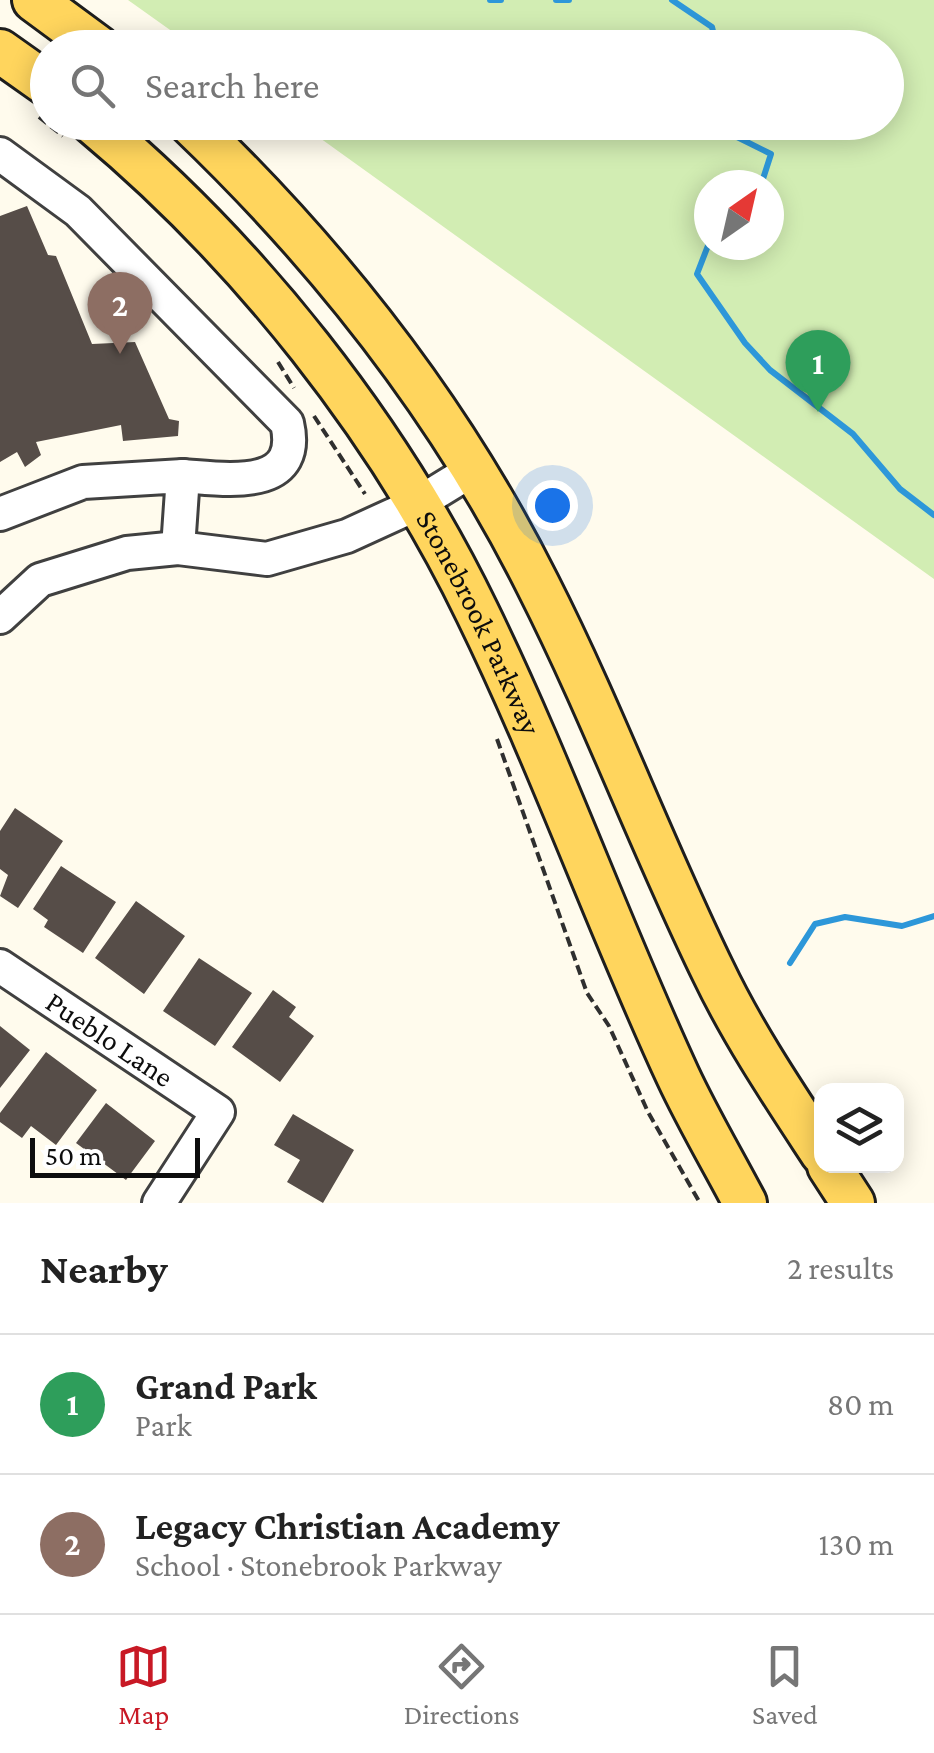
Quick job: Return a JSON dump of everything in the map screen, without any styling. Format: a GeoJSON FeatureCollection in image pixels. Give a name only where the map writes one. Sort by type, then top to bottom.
{"type":"FeatureCollection","features":[{"type":"Feature","properties":{"kind":"main road"},"geometry":{"type":"LineString","coordinates":[[34,0],[75,30]]}},
{"type":"Feature","properties":{"kind":"main road"},"geometry":{"type":"LineString","coordinates":[[0,51],[30,87]]}},
{"type":"Feature","properties":{"kind":"main road","name":"Stonebrook Parkway"},"geometry":{"type":"LineString","coordinates":[[92,140],[207,228],[280,308],[417,504],[476,611],[679,1078],[745,1203]]}},
{"type":"Feature","properties":{"kind":"main road"},"geometry":{"type":"LineString","coordinates":[[206,140],[320,258],[381,333],[474,469],[538,585],[714,975],[814,1140]]}},
{"type":"Feature","properties":{"kind":"main road"},"geometry":{"type":"LineString","coordinates":[[834,1173],[853,1203]]}},
{"type":"Feature","properties":{"kind":"street"},"geometry":{"type":"LineString","coordinates":[[0,154],[78,211],[287,423],[291,440],[286,458],[269,474],[245,480],[183,476],[84,482],[0,514]]}},
{"type":"Feature","properties":{"kind":"street"},"geometry":{"type":"LineString","coordinates":[[0,617],[40,580],[127,552],[178,548],[267,560],[347,536],[417,504],[474,469]]}},
{"type":"Feature","properties":{"kind":"street"},"geometry":{"type":"LineString","coordinates":[[178,548],[183,476]]}},
{"type":"Feature","properties":{"kind":"street","name":"Pueblo Lane"},"geometry":{"type":"LineString","coordinates":[[0,966],[218,1112],[159,1203]]}},
{"type":"Feature","properties":{"kind":"path"},"geometry":{"type":"LineString","coordinates":[[270,349],[302,400]]}},
{"type":"Feature","properties":{"kind":"path"},"geometry":{"type":"LineString","coordinates":[[311,412],[365,494]]}},
{"type":"Feature","properties":{"kind":"path"},"geometry":{"type":"LineString","coordinates":[[497,738],[587,993],[609,1026],[648,1112],[700,1203]]}},
{"type":"Feature","properties":{"kind":"green space"},"geometry":{"type":"Polygon","coordinates":[[[128,0],[934,0],[934,579],[323,140],[904,140],[904,30],[170,30],[128,0]]]}},
{"type":"Feature","properties":{"kind":"building"},"geometry":{"type":"Polygon","coordinates":[[[27,206],[48,255],[56,256],[92,344],[135,342],[169,419],[179,421],[178,436],[123,441],[121,425],[36,442],[41,455],[25,467],[17,452],[0,462],[0,216],[27,206]]]}},
{"type":"Feature","properties":{"kind":"building"},"geometry":{"type":"Polygon","coordinates":[[[15,808],[63,841],[18,908],[0,896],[8,875],[0,869],[0,831],[15,808]]]}},
{"type":"Feature","properties":{"kind":"building"},"geometry":{"type":"Polygon","coordinates":[[[61,866],[116,902],[83,953],[44,927],[48,920],[33,909],[61,866]]]}},
{"type":"Feature","properties":{"kind":"building"},"geometry":{"type":"Polygon","coordinates":[[[136,901],[185,936],[144,994],[95,958],[136,901]]]}},
{"type":"Feature","properties":{"kind":"building"},"geometry":{"type":"Polygon","coordinates":[[[199,958],[252,993],[215,1046],[163,1011],[199,958]]]}},
{"type":"Feature","properties":{"kind":"building"},"geometry":{"type":"Polygon","coordinates":[[[273,990],[296,1007],[289,1017],[314,1036],[280,1082],[232,1047],[273,990]]]}},
{"type":"Feature","properties":{"kind":"building"},"geometry":{"type":"Polygon","coordinates":[[[0,1026],[30,1050],[0,1088],[0,1026]]]}},
{"type":"Feature","properties":{"kind":"building"},"geometry":{"type":"Polygon","coordinates":[[[46,1052],[97,1090],[56,1145],[31,1126],[22,1138],[0,1122],[0,1113],[46,1052]]]}},
{"type":"Feature","properties":{"kind":"building"},"geometry":{"type":"Polygon","coordinates":[[[106,1103],[155,1141],[126,1180],[76,1143],[106,1103]]]}},
{"type":"Feature","properties":{"kind":"building"},"geometry":{"type":"Polygon","coordinates":[[[293,1114],[354,1150],[323,1203],[287,1182],[300,1160],[274,1145],[293,1114]]]}},
{"type":"Feature","properties":{"kind":"waterway"},"geometry":{"type":"LineString","coordinates":[[490,0],[501,0]]}},
{"type":"Feature","properties":{"kind":"waterway"},"geometry":{"type":"LineString","coordinates":[[556,0],[569,0]]}},
{"type":"Feature","properties":{"kind":"waterway"},"geometry":{"type":"LineString","coordinates":[[672,0],[713,30]]}},
{"type":"Feature","properties":{"kind":"waterway"},"geometry":{"type":"LineString","coordinates":[[743,140],[771,154],[766,170]]}},
{"type":"Feature","properties":{"kind":"waterway"},"geometry":{"type":"LineString","coordinates":[[702,260],[697,274],[745,343],[770,370],[853,434],[900,489],[934,515]]}},
{"type":"Feature","properties":{"kind":"waterway"},"geometry":{"type":"LineString","coordinates":[[790,963],[815,924],[845,917],[902,926],[934,916]]}},
{"type":"Feature","properties":{"kind":"place","name":"Legacy Christian Academy"},"geometry":{"type":"Point","coordinates":[120,354]}},
{"type":"Feature","properties":{"kind":"place","name":"Grand Park"},"geometry":{"type":"Point","coordinates":[818,412]}}]}
